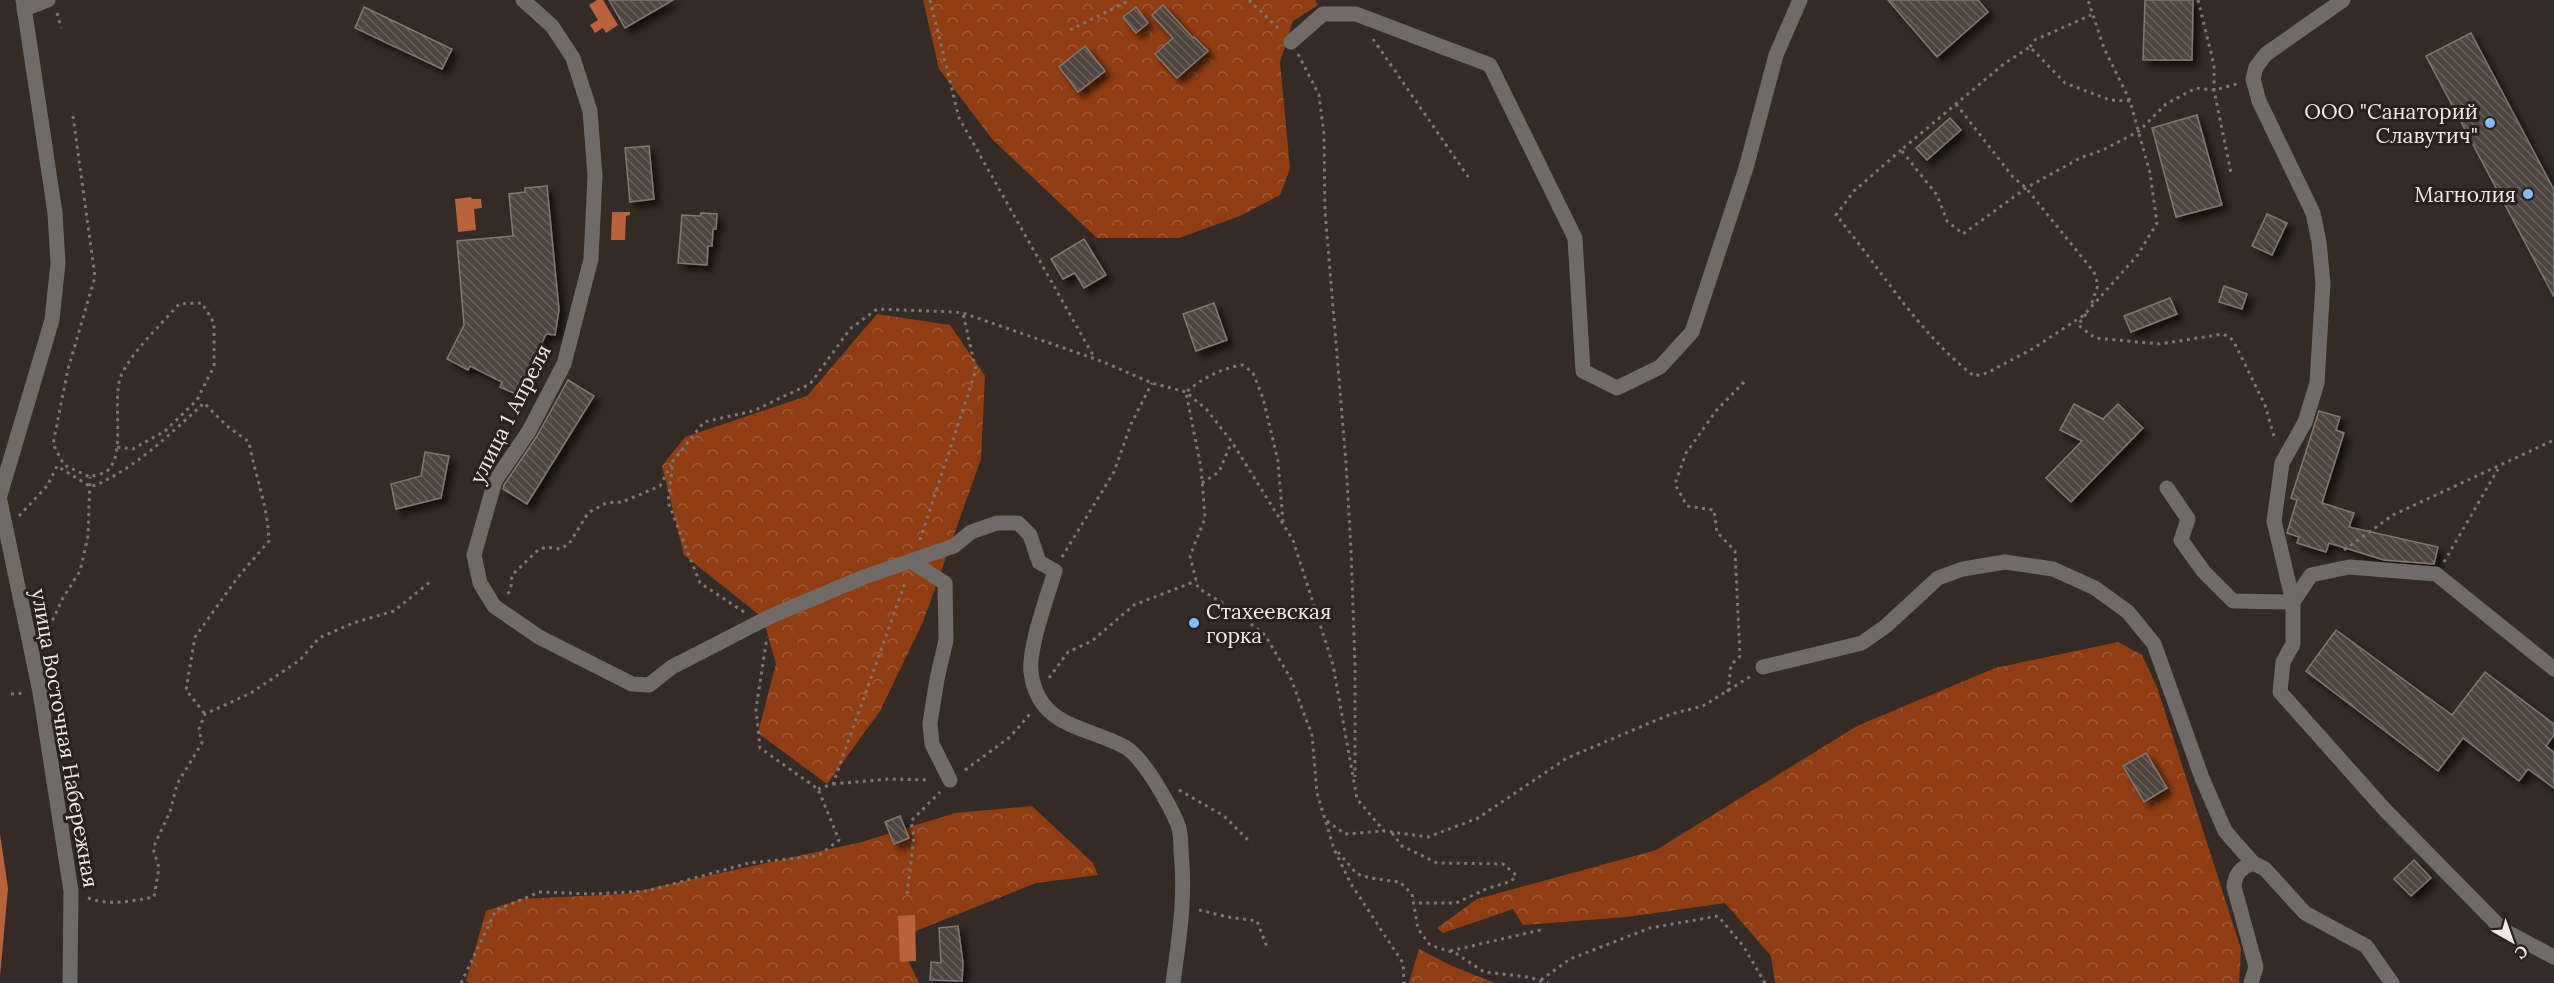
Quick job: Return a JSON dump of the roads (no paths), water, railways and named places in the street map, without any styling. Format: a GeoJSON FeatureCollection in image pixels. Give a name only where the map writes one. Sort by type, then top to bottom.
{"type":"FeatureCollection","features":[{"type":"Feature","properties":{"kind":"street"},"geometry":{"type":"LineString","coordinates":[[0,495],[52,321],[58,263],[55,213],[24,5],[48,0]]}},
{"type":"Feature","properties":{"kind":"street","name":"улица 1 Апреля"},"geometry":{"type":"LineString","coordinates":[[523,0],[552,26],[573,58],[590,111],[595,216],[591,259],[564,364],[529,431],[495,481],[480,530],[474,555],[480,583],[494,606],[539,637],[632,684],[649,685],[672,667],[769,617],[864,577],[954,546],[970,532],[997,524],[1018,523],[1030,535],[1039,562],[1055,571],[1034,647],[1031,671],[1037,691],[1048,711],[1080,731],[1126,747],[1157,783],[1179,827],[1184,875],[1173,983]]}},
{"type":"Feature","properties":{"kind":"street"},"geometry":{"type":"LineString","coordinates":[[1291,42],[1323,14],[1356,14],[1490,65],[1575,238],[1583,371],[1617,388],[1660,367],[1692,332],[1746,168],[1776,55],[1800,0]]}},
{"type":"Feature","properties":{"kind":"street"},"geometry":{"type":"LineString","coordinates":[[2343,0],[2266,54],[2256,67],[2253,80],[2259,101],[2313,213],[2319,242],[2323,284],[2317,382],[2305,422],[2282,463],[2274,521],[2293,602],[2293,644],[2283,662],[2280,692],[2385,810],[2503,930],[2554,957]]}},
{"type":"Feature","properties":{"kind":"street"},"geometry":{"type":"LineString","coordinates":[[2167,488],[2188,519],[2181,540],[2204,572],[2233,601],[2293,602]]}},
{"type":"Feature","properties":{"kind":"street","name":"улица Восточная Набережная"},"geometry":{"type":"LineString","coordinates":[[0,501],[30,646],[71,891],[70,983]]}},
{"type":"Feature","properties":{"kind":"street"},"geometry":{"type":"LineString","coordinates":[[912,562],[945,583],[946,640],[930,723],[932,744],[950,780]]}},
{"type":"Feature","properties":{"kind":"street"},"geometry":{"type":"LineString","coordinates":[[1763,667],[1862,642],[1886,626],[1938,578],[1964,569],[2005,562],[2053,569],[2095,588],[2128,612],[2154,644],[2202,778],[2225,831],[2253,864],[2265,869],[2305,913],[2366,946],[2392,983]]}},
{"type":"Feature","properties":{"kind":"street"},"geometry":{"type":"LineString","coordinates":[[2293,602],[2312,575],[2349,567],[2436,574],[2554,669]]}},
{"type":"Feature","properties":{"kind":"street"},"geometry":{"type":"LineString","coordinates":[[2252,983],[2256,967],[2234,886],[2234,876],[2243,867],[2253,864]]}},
{"type":"Feature","properties":{"kind":"place","name":"ООО \"Санаторий Славутич\""},"geometry":{"type":"Point","coordinates":[2490,123]}},
{"type":"Feature","properties":{"kind":"place","name":"Магнолия"},"geometry":{"type":"Point","coordinates":[2528,194]}},
{"type":"Feature","properties":{"kind":"place","name":"Стахеевская горка"},"geometry":{"type":"Point","coordinates":[1194,623]}}]}
